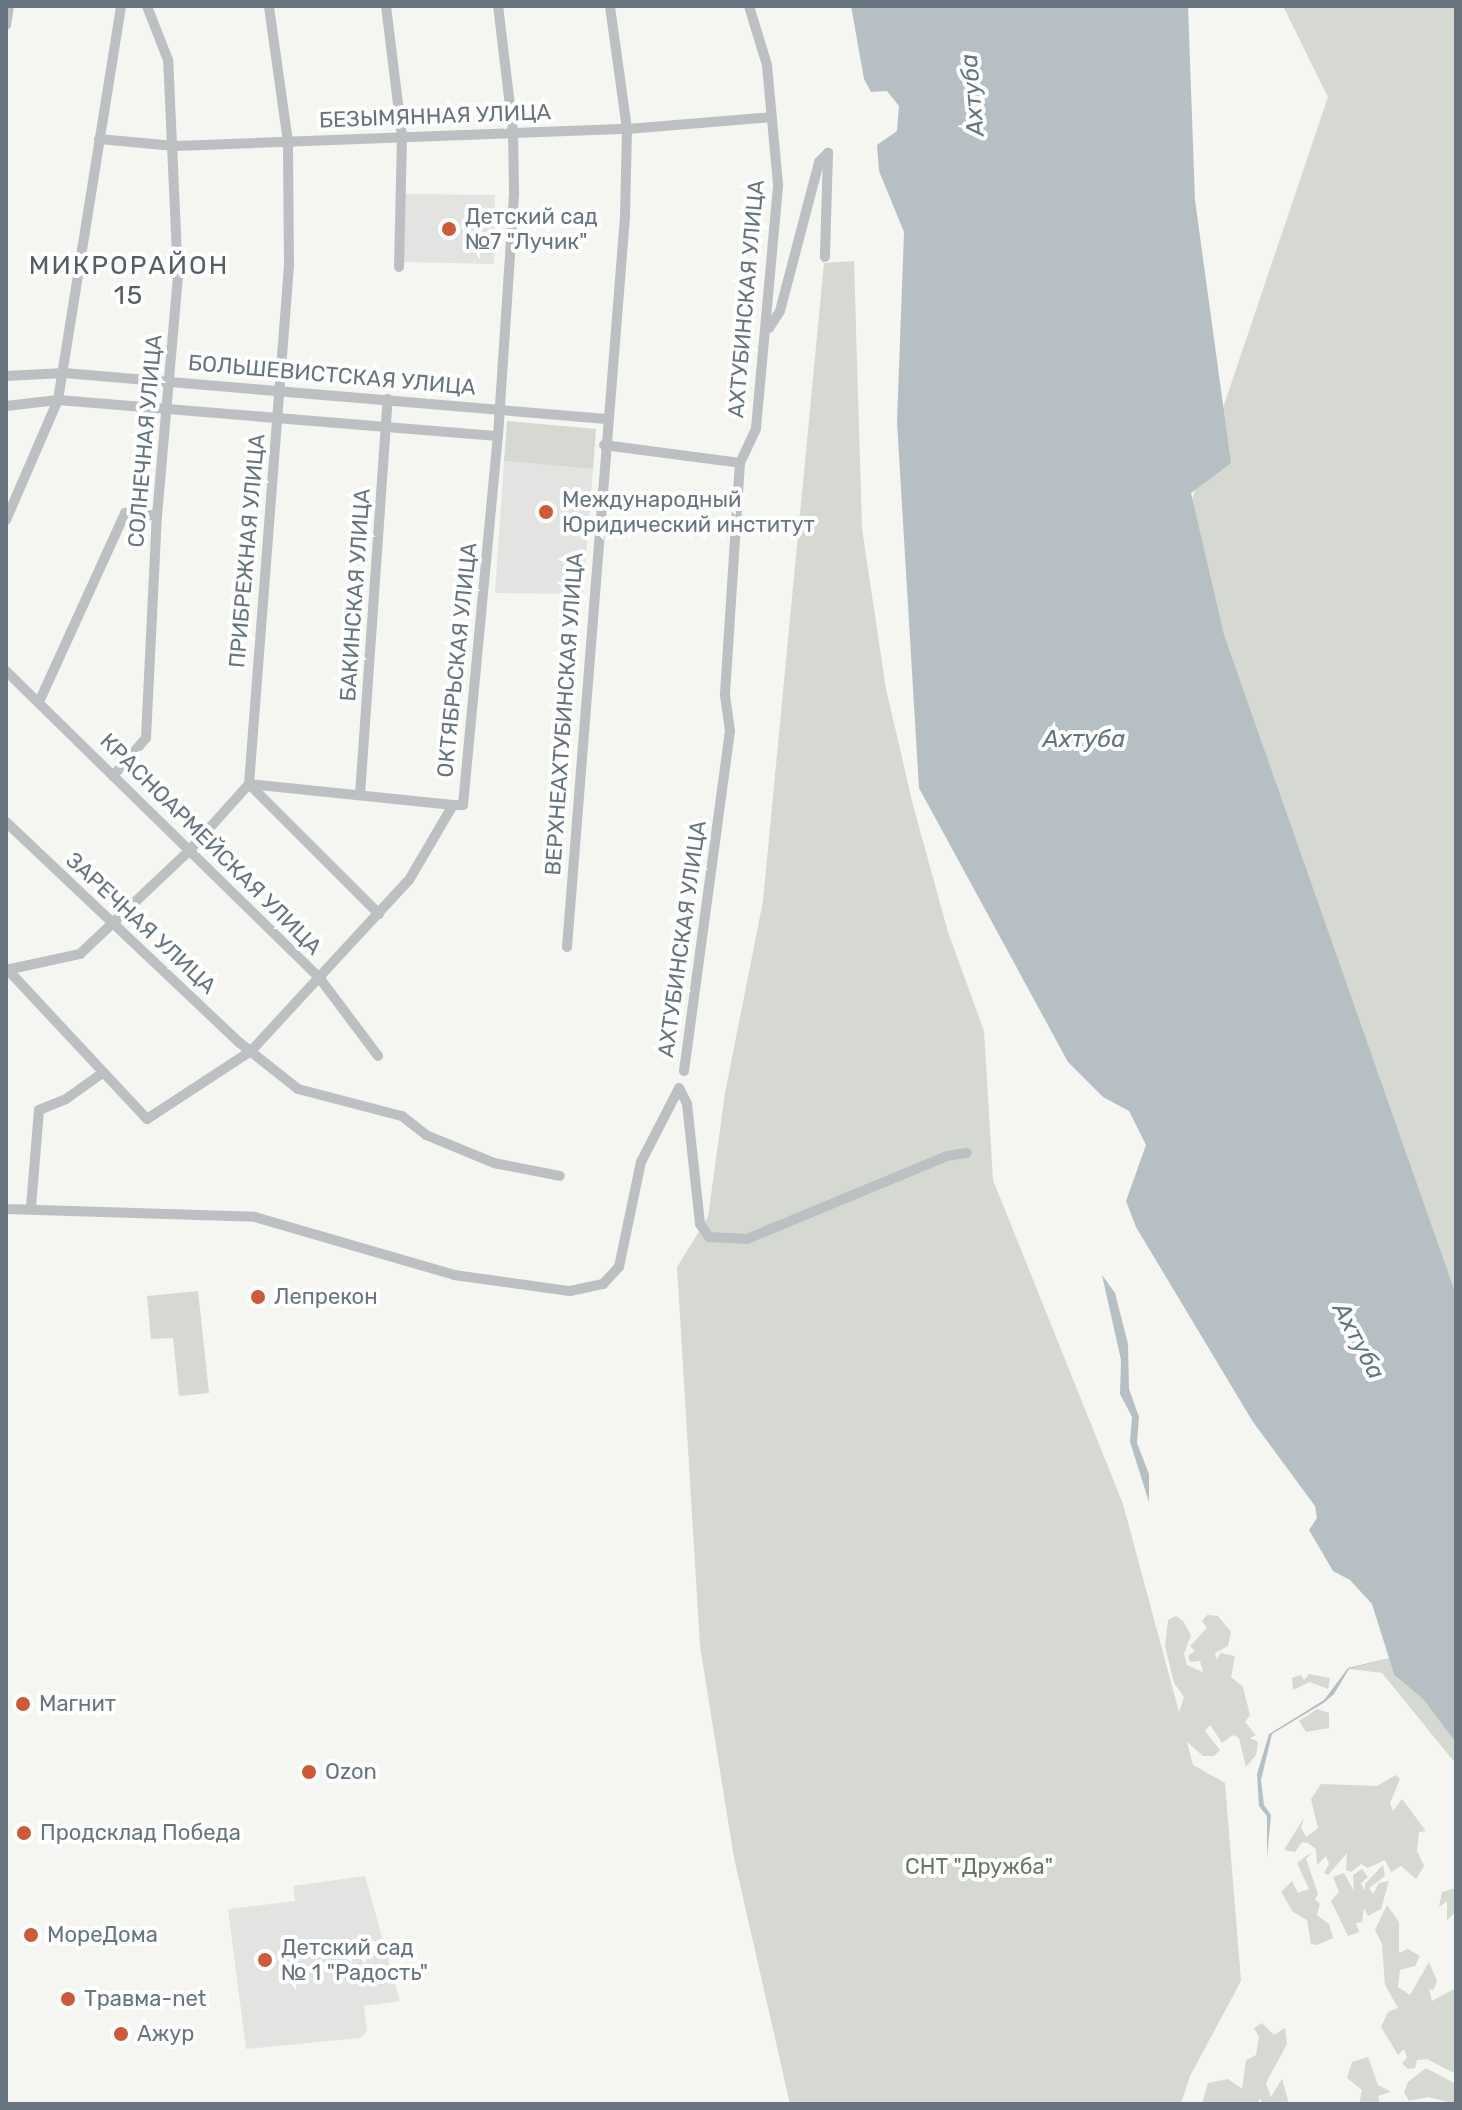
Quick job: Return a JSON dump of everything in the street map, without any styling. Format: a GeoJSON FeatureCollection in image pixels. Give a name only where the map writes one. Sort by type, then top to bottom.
{"type":"FeatureCollection","features":[{"type":"Feature","properties":{"kind":"street"},"geometry":{"type":"LineString","coordinates":[[6,25],[9,6]]}},
{"type":"Feature","properties":{"kind":"street"},"geometry":{"type":"LineString","coordinates":[[6,520],[58,400],[121,6]]}},
{"type":"Feature","properties":{"kind":"street","name":"СОЛНЕЧНАЯ УЛИЦА"},"geometry":{"type":"LineString","coordinates":[[113,776],[146,738],[157,516],[178,277],[175,146],[168,60],[147,6]]}},
{"type":"Feature","properties":{"kind":"street","name":"ПРИБРЕЖНАЯ УЛИЦА"},"geometry":{"type":"LineString","coordinates":[[249,784],[289,265],[288,142],[269,6]]}},
{"type":"Feature","properties":{"kind":"street"},"geometry":{"type":"LineString","coordinates":[[386,6],[402,136],[399,267]]}},
{"type":"Feature","properties":{"kind":"street","name":"ОКТЯБРЬСКАЯ УЛИЦА"},"geometry":{"type":"LineString","coordinates":[[7,970],[101,1074],[147,1119],[251,1051],[321,980],[379,914],[425,856],[453,805],[463,805],[500,410],[513,131],[498,6]]}},
{"type":"Feature","properties":{"kind":"street","name":"ВЕРХНЕАХТУБИНСКАЯ УЛИЦА"},"geometry":{"type":"LineString","coordinates":[[567,947],[606,419],[625,217],[627,129],[610,6]]}},
{"type":"Feature","properties":{"kind":"street","name":"АХТУБИНСКАЯ УЛИЦА"},"geometry":{"type":"LineString","coordinates":[[684,1071],[730,731],[725,694],[740,463],[756,428],[768,330],[778,184],[767,65],[749,6]]}},
{"type":"Feature","properties":{"kind":"street","name":"БЕЗЫМЯННАЯ УЛИЦА"},"geometry":{"type":"LineString","coordinates":[[99,139],[175,146],[627,129],[772,117]]}},
{"type":"Feature","properties":{"kind":"street"},"geometry":{"type":"LineString","coordinates":[[768,330],[780,311],[819,162],[828,153],[825,257]]}},
{"type":"Feature","properties":{"kind":"street","name":"БОЛЬШЕВИСТСКАЯ УЛИЦА"},"geometry":{"type":"LineString","coordinates":[[6,376],[64,373],[606,419]]}},
{"type":"Feature","properties":{"kind":"street","name":"БАКИНСКАЯ УЛИЦА"},"geometry":{"type":"LineString","coordinates":[[360,795],[388,399]]}},
{"type":"Feature","properties":{"kind":"street","name":"БОЛЬШЕВИСТСКАЯ УЛИЦА"},"geometry":{"type":"LineString","coordinates":[[6,406],[58,400],[498,436]]}},
{"type":"Feature","properties":{"kind":"street"},"geometry":{"type":"LineString","coordinates":[[604,445],[740,463]]}},
{"type":"Feature","properties":{"kind":"street"},"geometry":{"type":"LineString","coordinates":[[39,702],[125,513],[157,516]]}},
{"type":"Feature","properties":{"kind":"street","name":"КРАСНОАРМЕЙСКАЯ УЛИЦА"},"geometry":{"type":"LineString","coordinates":[[6,671],[321,980],[378,1056]]}},
{"type":"Feature","properties":{"kind":"street"},"geometry":{"type":"LineString","coordinates":[[249,784],[453,805]]}},
{"type":"Feature","properties":{"kind":"street"},"geometry":{"type":"LineString","coordinates":[[7,970],[80,954],[188,852],[249,784]]}},
{"type":"Feature","properties":{"kind":"street"},"geometry":{"type":"LineString","coordinates":[[249,784],[379,914]]}},
{"type":"Feature","properties":{"kind":"street","name":"ЗАРЕЧНАЯ УЛИЦА"},"geometry":{"type":"LineString","coordinates":[[6,822],[113,926],[251,1051],[298,1089],[402,1116],[426,1135],[494,1163],[560,1176]]}},
{"type":"Feature","properties":{"kind":"street"},"geometry":{"type":"LineString","coordinates":[[6,1209],[31,1207],[39,1110],[66,1099],[101,1074]]}},
{"type":"Feature","properties":{"kind":"street","name":"АХТУБИНСКАЯ УЛИЦА"},"geometry":{"type":"LineString","coordinates":[[31,1207],[255,1217],[454,1275],[570,1291],[603,1284],[619,1267],[641,1162],[679,1088],[687,1104],[700,1224],[709,1237],[747,1239],[947,1156],[967,1153]]}},
{"type":"Feature","properties":{"kind":"shaded area","name":"Детский сад №7 \"Лучик\""},"geometry":{"type":"Polygon","coordinates":[[[405,194],[495,195],[494,264],[404,262],[405,194]]]}},
{"type":"Feature","properties":{"kind":"shaded area"},"geometry":{"type":"Polygon","coordinates":[[[504,461],[593,469],[583,594],[495,593],[504,461]]]}},
{"type":"Feature","properties":{"kind":"shaded area"},"geometry":{"type":"Polygon","coordinates":[[[365,1876],[400,2001],[364,2006],[367,2032],[360,2038],[246,2049],[228,1909],[295,1901],[293,1886],[365,1876]]]}},
{"type":"Feature","properties":{"kind":"green space"},"geometry":{"type":"Polygon","coordinates":[[[1283,6],[1456,6],[1456,1331],[1177,544],[1328,97],[1283,6]]]}},
{"type":"Feature","properties":{"kind":"green space","name":"СНТ \"Дружба\""},"geometry":{"type":"Polygon","coordinates":[[[854,261],[862,529],[886,689],[913,805],[948,932],[984,1031],[993,1180],[1123,1504],[1179,1712],[1184,1697],[1174,1683],[1165,1646],[1168,1620],[1176,1616],[1183,1621],[1191,1635],[1184,1654],[1187,1665],[1203,1672],[1200,1661],[1190,1662],[1188,1656],[1195,1651],[1190,1646],[1207,1628],[1202,1621],[1207,1615],[1218,1616],[1231,1632],[1228,1646],[1215,1653],[1217,1660],[1220,1653],[1235,1656],[1231,1677],[1243,1687],[1250,1715],[1245,1722],[1256,1735],[1250,1738],[1258,1742],[1256,1755],[1246,1767],[1239,1738],[1233,1735],[1222,1743],[1210,1725],[1205,1731],[1220,1750],[1214,1756],[1203,1756],[1187,1742],[1193,1765],[1225,1783],[1241,1981],[1190,2076],[1181,2104],[790,2104],[734,1858],[700,1646],[677,1267],[708,1217],[725,1093],[763,901],[824,263],[854,261]]]}},
{"type":"Feature","properties":{"kind":"green space"},"geometry":{"type":"Polygon","coordinates":[[[507,421],[596,429],[593,469],[504,461],[507,421]]]}},
{"type":"Feature","properties":{"kind":"green space"},"geometry":{"type":"Polygon","coordinates":[[[198,1291],[209,1393],[179,1396],[173,1338],[151,1339],[147,1296],[198,1291]]]}},
{"type":"Feature","properties":{"kind":"green space"},"geometry":{"type":"Polygon","coordinates":[[[1389,1658],[1394,1675],[1423,1699],[1456,1743],[1456,1764],[1382,1673],[1349,1669],[1389,1658]]]}},
{"type":"Feature","properties":{"kind":"green space"},"geometry":{"type":"Polygon","coordinates":[[[1309,1674],[1330,1678],[1328,1689],[1310,1682],[1293,1690],[1292,1678],[1301,1675],[1304,1680],[1309,1674]]]}},
{"type":"Feature","properties":{"kind":"green space"},"geometry":{"type":"Polygon","coordinates":[[[1317,1709],[1329,1713],[1329,1728],[1306,1732],[1299,1721],[1317,1709]]]}},
{"type":"Feature","properties":{"kind":"green space"},"geometry":{"type":"Polygon","coordinates":[[[1396,1775],[1400,1779],[1390,1803],[1393,1811],[1402,1799],[1426,1831],[1419,1832],[1417,1851],[1424,1866],[1416,1879],[1401,1866],[1391,1872],[1385,1860],[1368,1868],[1361,1864],[1351,1872],[1346,1870],[1347,1853],[1328,1875],[1324,1873],[1329,1864],[1326,1856],[1317,1865],[1316,1849],[1308,1843],[1302,1842],[1295,1852],[1284,1850],[1304,1818],[1301,1828],[1306,1837],[1318,1828],[1311,1799],[1321,1784],[1377,1786],[1396,1775]]]}},
{"type":"Feature","properties":{"kind":"green space"},"geometry":{"type":"Polygon","coordinates":[[[1312,1852],[1306,1859],[1318,1894],[1315,1899],[1320,1904],[1317,1915],[1329,1924],[1333,1938],[1317,1945],[1311,1944],[1307,1920],[1293,1912],[1281,1892],[1292,1881],[1298,1893],[1309,1889],[1297,1863],[1312,1852]]]}},
{"type":"Feature","properties":{"kind":"green space"},"geometry":{"type":"Polygon","coordinates":[[[1383,1865],[1385,1876],[1369,1888],[1373,1894],[1379,1883],[1389,1881],[1381,1909],[1368,1916],[1364,1908],[1362,1922],[1356,1923],[1359,1932],[1348,1936],[1331,1901],[1339,1892],[1333,1877],[1344,1873],[1354,1891],[1353,1875],[1362,1869],[1368,1877],[1361,1883],[1365,1891],[1365,1884],[1383,1865]]]}},
{"type":"Feature","properties":{"kind":"green space"},"geometry":{"type":"Polygon","coordinates":[[[1456,1888],[1456,1920],[1455,1913],[1447,1920],[1447,1901],[1439,1907],[1442,1892],[1456,1888]]]}},
{"type":"Feature","properties":{"kind":"green space"},"geometry":{"type":"Polygon","coordinates":[[[1387,1905],[1399,1922],[1399,1953],[1408,1949],[1420,1956],[1415,1966],[1400,1970],[1398,1987],[1410,1995],[1429,1962],[1437,1981],[1433,1991],[1429,1988],[1432,2001],[1454,1989],[1454,2073],[1427,2059],[1417,2060],[1415,2068],[1408,2069],[1402,2063],[1407,2058],[1404,2049],[1398,2055],[1381,2027],[1388,2012],[1398,2008],[1385,1985],[1382,1944],[1375,1930],[1387,1905]]]}},
{"type":"Feature","properties":{"kind":"green space"},"geometry":{"type":"Polygon","coordinates":[[[1262,2023],[1274,2035],[1285,2028],[1287,2044],[1266,2083],[1271,2097],[1282,2079],[1289,2104],[1261,2104],[1261,2098],[1256,2104],[1202,2104],[1208,2083],[1228,2079],[1242,2089],[1246,2060],[1256,2055],[1259,2037],[1254,2028],[1262,2023]]]}},
{"type":"Feature","properties":{"kind":"green space"},"geometry":{"type":"Polygon","coordinates":[[[1368,2057],[1378,2085],[1391,2092],[1378,2096],[1380,2104],[1359,2104],[1362,2090],[1347,2078],[1352,2062],[1368,2057]]]}},
{"type":"Feature","properties":{"kind":"green space"},"geometry":{"type":"Polygon","coordinates":[[[1426,2068],[1456,2084],[1456,2104],[1428,2097],[1409,2101],[1404,2092],[1408,2082],[1426,2068]]]}},
{"type":"Feature","properties":{"kind":"water","name":"Ахтуба"},"geometry":{"type":"Polygon","coordinates":[[[851,6],[1188,6],[1195,200],[1231,463],[1191,493],[1224,635],[1456,1295],[1456,1743],[1423,1699],[1394,1675],[1372,1604],[1350,1580],[1333,1571],[1309,1530],[1317,1518],[1315,1506],[1253,1422],[1136,1227],[1126,1201],[1146,1145],[1129,1111],[1103,1097],[1068,1062],[919,788],[897,422],[904,232],[879,171],[877,145],[897,131],[899,106],[887,91],[871,92],[864,79],[851,6]]]}},
{"type":"Feature","properties":{"kind":"water"},"geometry":{"type":"Polygon","coordinates":[[[1102,1275],[1115,1293],[1128,1344],[1129,1389],[1139,1417],[1137,1443],[1149,1474],[1149,1502],[1130,1442],[1132,1417],[1120,1394],[1121,1360],[1102,1275]]]}},
{"type":"Feature","properties":{"kind":"water"},"geometry":{"type":"Polygon","coordinates":[[[1389,1658],[1349,1669],[1334,1694],[1325,1702],[1272,1734],[1261,1780],[1264,1805],[1271,1815],[1267,1857],[1267,1816],[1259,1806],[1257,1774],[1269,1734],[1324,1700],[1348,1668],[1389,1658]]]}},
{"type":"Feature","properties":{"kind":"place","name":"Детский сад №7 \"Лучик\""},"geometry":{"type":"Point","coordinates":[449,229]}},
{"type":"Feature","properties":{"kind":"place","name":"Международный Юридический институт"},"geometry":{"type":"Point","coordinates":[546,512]}},
{"type":"Feature","properties":{"kind":"place","name":"Лепрекон"},"geometry":{"type":"Point","coordinates":[258,1297]}},
{"type":"Feature","properties":{"kind":"place","name":"Магнит"},"geometry":{"type":"Point","coordinates":[23,1704]}},
{"type":"Feature","properties":{"kind":"place","name":"Ozon"},"geometry":{"type":"Point","coordinates":[309,1772]}},
{"type":"Feature","properties":{"kind":"place","name":"Продсклад Победа"},"geometry":{"type":"Point","coordinates":[24,1833]}},
{"type":"Feature","properties":{"kind":"place","name":"МореДома"},"geometry":{"type":"Point","coordinates":[31,1935]}},
{"type":"Feature","properties":{"kind":"place","name":"Детский сад № 1 \"Радость\""},"geometry":{"type":"Point","coordinates":[265,1960]}},
{"type":"Feature","properties":{"kind":"place","name":"Травма-net"},"geometry":{"type":"Point","coordinates":[68,1999]}},
{"type":"Feature","properties":{"kind":"place","name":"Ажур"},"geometry":{"type":"Point","coordinates":[121,2034]}},
{"type":"Feature","properties":{"kind":"district","name":"МИКРОРАЙОН 15"},"geometry":{"type":"Point","coordinates":[129,281]}}]}
